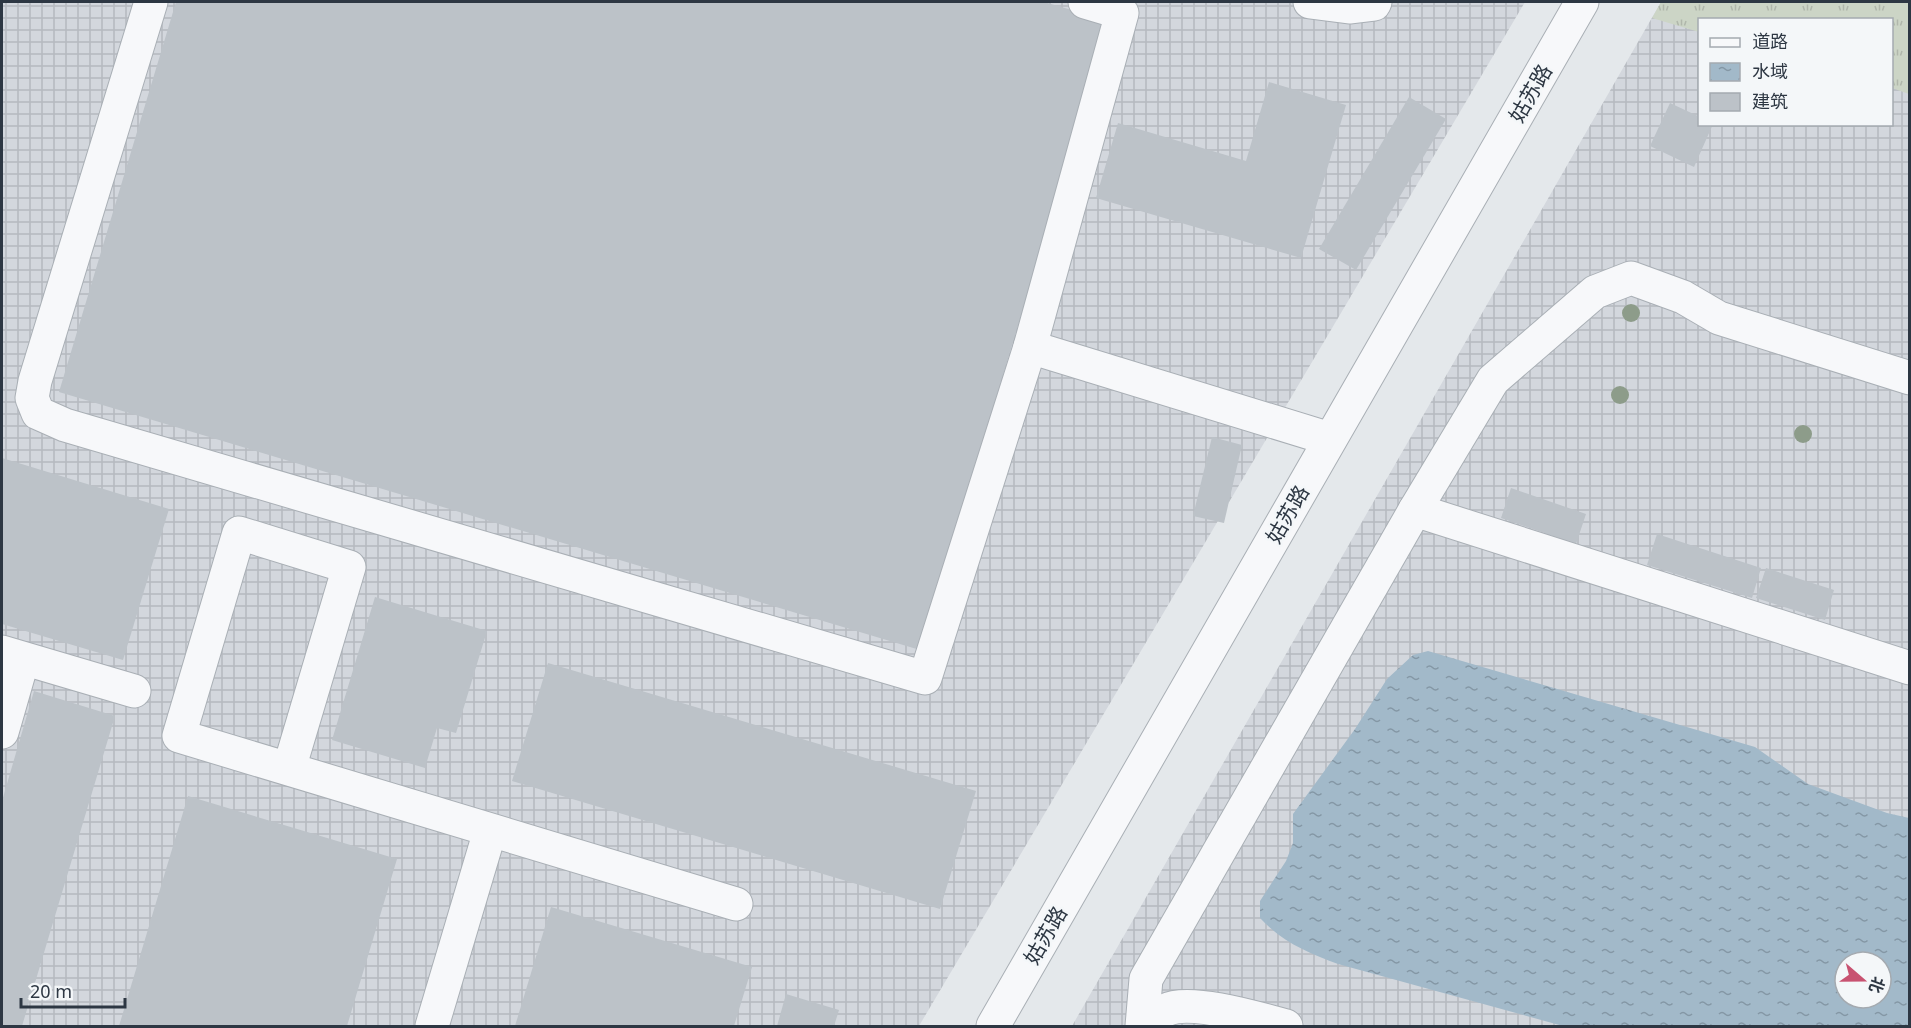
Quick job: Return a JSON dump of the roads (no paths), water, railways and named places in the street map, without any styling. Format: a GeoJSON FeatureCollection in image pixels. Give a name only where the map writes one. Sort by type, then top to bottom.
{"type":"FeatureCollection","features":[{"type":"Feature","properties":{"kind":"street"},"geometry":{"type":"LineString","coordinates":[[151,2],[35,381],[32,398],[39,413],[65,425],[925,678],[1030,347],[1122,13],[1085,2]]}},
{"type":"Feature","properties":{"kind":"street"},"geometry":{"type":"LineString","coordinates":[[1310,2],[1349,7],[1375,2]]}},
{"type":"Feature","properties":{"kind":"street","name":"姑苏路"},"geometry":{"type":"LineString","coordinates":[[993,1026],[1582,2]]}},
{"type":"Feature","properties":{"kind":"street"},"geometry":{"type":"LineString","coordinates":[[1143,1026],[1146,979],[1414,510],[1493,380],[1595,292],[1631,278],[1683,297],[1719,318],[1910,378]]}},
{"type":"Feature","properties":{"kind":"street"},"geometry":{"type":"LineString","coordinates":[[1030,347],[1330,439]]}},
{"type":"Feature","properties":{"kind":"street"},"geometry":{"type":"LineString","coordinates":[[1414,510],[1908,661]]}},
{"type":"Feature","properties":{"kind":"street"},"geometry":{"type":"LineString","coordinates":[[289,769],[349,567],[239,533],[179,736],[736,904]]}},
{"type":"Feature","properties":{"kind":"street"},"geometry":{"type":"LineString","coordinates":[[2,732],[12,656],[134,691]]}},
{"type":"Feature","properties":{"kind":"street"},"geometry":{"type":"LineString","coordinates":[[432,1026],[490,831]]}},
{"type":"Feature","properties":{"kind":"street"},"geometry":{"type":"LineString","coordinates":[[1143,1026],[1168,1009],[1200,1007],[1259,1018],[1286,1026]]}},
{"type":"Feature","properties":{"kind":"water"},"geometry":{"type":"Polygon","coordinates":[[[1428,651],[1755,747],[1808,784],[1887,813],[1909,818],[1909,1026],[1563,1026],[1338,964],[1286,940],[1260,918],[1260,901],[1286,861],[1293,843],[1293,814],[1355,729],[1387,679],[1413,655],[1428,651]]]}}]}
